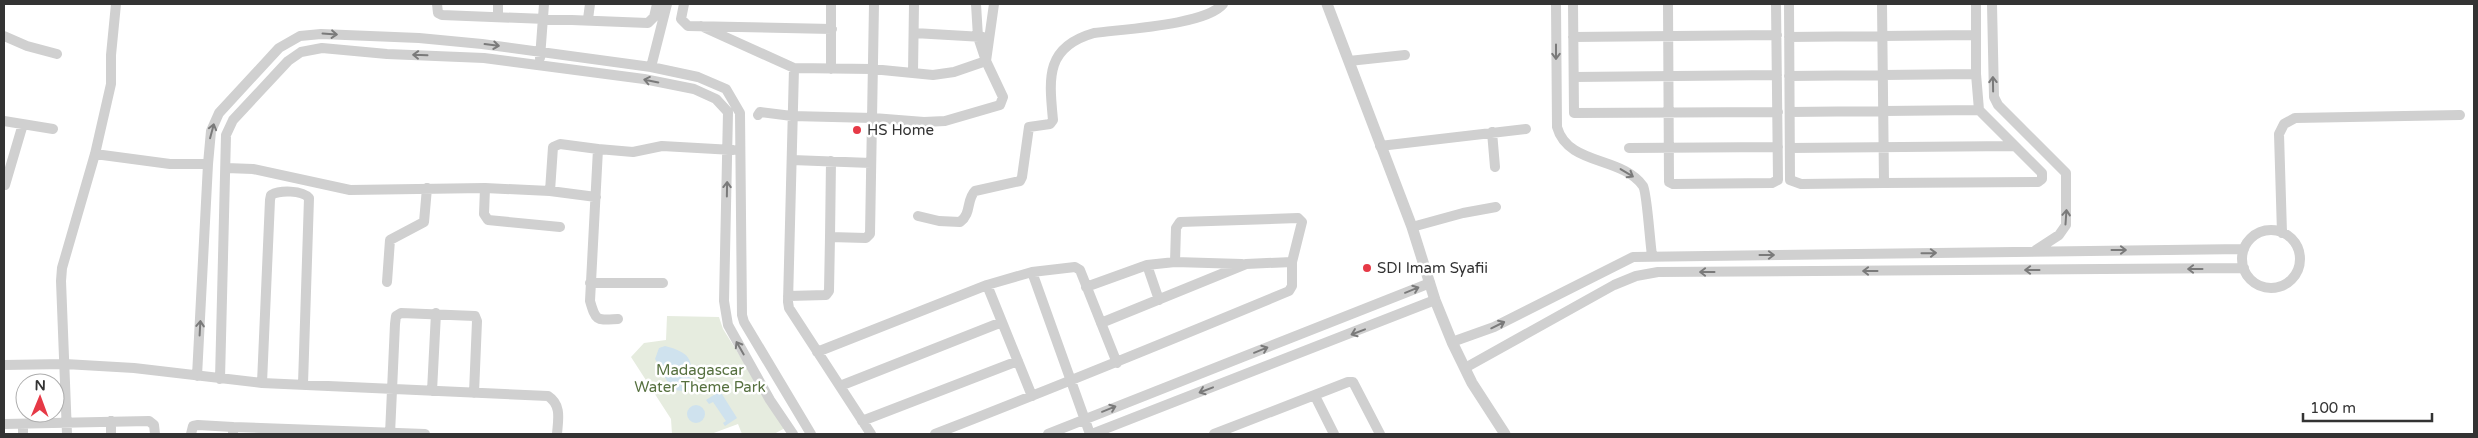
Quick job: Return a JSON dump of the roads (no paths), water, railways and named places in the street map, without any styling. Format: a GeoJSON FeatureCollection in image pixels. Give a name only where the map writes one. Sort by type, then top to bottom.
{"type":"FeatureCollection","features":[{"type":"Feature","properties":{"kind":"street"},"geometry":{"type":"LineString","coordinates":[[67,434],[61,297],[62,268],[95,154],[111,84],[110,55],[116,4]]}},
{"type":"Feature","properties":{"kind":"street"},"geometry":{"type":"LineString","coordinates":[[437,4],[438,13],[442,15],[648,22],[654,17],[657,4]]}},
{"type":"Feature","properties":{"kind":"street"},"geometry":{"type":"LineString","coordinates":[[498,4],[498,17]]}},
{"type":"Feature","properties":{"kind":"street"},"geometry":{"type":"LineString","coordinates":[[539,65],[544,4]]}},
{"type":"Feature","properties":{"kind":"street"},"geometry":{"type":"LineString","coordinates":[[588,20],[590,4]]}},
{"type":"Feature","properties":{"kind":"street"},"geometry":{"type":"LineString","coordinates":[[651,66],[667,4]]}},
{"type":"Feature","properties":{"kind":"street"},"geometry":{"type":"LineString","coordinates":[[684,4],[681,18],[683,23],[688,26],[832,29]]}},
{"type":"Feature","properties":{"kind":"street"},"geometry":{"type":"LineString","coordinates":[[831,68],[832,4]]}},
{"type":"Feature","properties":{"kind":"street"},"geometry":{"type":"LineString","coordinates":[[830,237],[866,238],[870,234],[874,4]]}},
{"type":"Feature","properties":{"kind":"street"},"geometry":{"type":"LineString","coordinates":[[913,72],[914,4]]}},
{"type":"Feature","properties":{"kind":"street"},"geometry":{"type":"LineString","coordinates":[[220,379],[226,135],[233,120],[288,62],[301,52],[322,48],[387,54],[484,58],[644,79],[694,89],[716,99],[728,112],[758,115],[760,112],[792,116],[945,121],[1000,105],[1004,97],[986,61],[978,37],[976,4]]}},
{"type":"Feature","properties":{"kind":"street"},"geometry":{"type":"LineString","coordinates":[[986,61],[994,4]]}},
{"type":"Feature","properties":{"kind":"street"},"geometry":{"type":"LineString","coordinates":[[918,216],[939,221],[960,222],[968,215],[971,196],[975,191],[1020,181],[1029,127],[1050,124],[1053,120],[1050,76],[1055,60],[1064,48],[1078,37],[1094,33],[1197,19],[1218,11],[1223,4]]}},
{"type":"Feature","properties":{"kind":"street"},"geometry":{"type":"LineString","coordinates":[[1326,4],[1412,227],[1435,300],[1452,342],[1472,383],[1505,434]]}},
{"type":"Feature","properties":{"kind":"street"},"geometry":{"type":"LineString","coordinates":[[1556,4],[1557,127],[1560,139],[1590,158],[1619,168],[1643,186],[1647,194],[1646,215],[1652,255]]}},
{"type":"Feature","properties":{"kind":"street"},"geometry":{"type":"LineString","coordinates":[[1573,4],[1574,113],[1778,112]]}},
{"type":"Feature","properties":{"kind":"street"},"geometry":{"type":"LineString","coordinates":[[1668,4],[1669,182],[1673,184],[1772,183],[1778,180],[1776,4]]}},
{"type":"Feature","properties":{"kind":"street"},"geometry":{"type":"LineString","coordinates":[[1790,4],[1790,180],[1794,183],[2038,182],[2042,179],[2042,173],[1979,110],[1976,74],[1976,4]]}},
{"type":"Feature","properties":{"kind":"street"},"geometry":{"type":"LineString","coordinates":[[1882,4],[1884,183]]}},
{"type":"Feature","properties":{"kind":"street"},"geometry":{"type":"LineString","coordinates":[[1992,4],[1994,98],[1998,105],[2066,173],[2066,225],[2059,235],[2035,251]]}},
{"type":"Feature","properties":{"kind":"street"},"geometry":{"type":"LineString","coordinates":[[702,26],[794,68],[872,69],[943,74],[986,61]]}},
{"type":"Feature","properties":{"kind":"street"},"geometry":{"type":"LineString","coordinates":[[914,32],[989,37]]}},
{"type":"Feature","properties":{"kind":"street"},"geometry":{"type":"LineString","coordinates":[[197,376],[208,164],[211,132],[219,113],[279,48],[300,36],[321,34],[419,38],[541,51],[651,66],[698,76],[726,89],[740,113],[742,315],[744,322],[811,434]]}},
{"type":"Feature","properties":{"kind":"street"},"geometry":{"type":"LineString","coordinates":[[1573,37],[1777,35]]}},
{"type":"Feature","properties":{"kind":"street"},"geometry":{"type":"LineString","coordinates":[[1789,37],[1976,35]]}},
{"type":"Feature","properties":{"kind":"street"},"geometry":{"type":"LineString","coordinates":[[4,36],[27,46],[57,54]]}},
{"type":"Feature","properties":{"kind":"street"},"geometry":{"type":"LineString","coordinates":[[1349,61],[1405,54]]}},
{"type":"Feature","properties":{"kind":"street"},"geometry":{"type":"LineString","coordinates":[[794,68],[789,308],[871,434]]}},
{"type":"Feature","properties":{"kind":"street"},"geometry":{"type":"LineString","coordinates":[[1790,76],[1976,74]]}},
{"type":"Feature","properties":{"kind":"street"},"geometry":{"type":"LineString","coordinates":[[1574,77],[1777,76]]}},
{"type":"Feature","properties":{"kind":"street"},"geometry":{"type":"LineString","coordinates":[[1790,112],[1979,110]]}},
{"type":"Feature","properties":{"kind":"street"},"geometry":{"type":"LineString","coordinates":[[728,112],[724,301],[728,325],[770,400],[793,434]]}},
{"type":"Feature","properties":{"kind":"street"},"geometry":{"type":"LineString","coordinates":[[2282,233],[2279,134],[2284,124],[2295,118],[2460,115]]}},
{"type":"Feature","properties":{"kind":"street"},"geometry":{"type":"LineString","coordinates":[[4,121],[53,129]]}},
{"type":"Feature","properties":{"kind":"street"},"geometry":{"type":"LineString","coordinates":[[5,186],[23,124]]}},
{"type":"Feature","properties":{"kind":"street"},"geometry":{"type":"LineString","coordinates":[[1380,146],[1526,129]]}},
{"type":"Feature","properties":{"kind":"street"},"geometry":{"type":"LineString","coordinates":[[1492,132],[1495,166]]}},
{"type":"Feature","properties":{"kind":"street"},"geometry":{"type":"LineString","coordinates":[[550,191],[553,147],[560,144],[633,152],[662,146],[740,150]]}},
{"type":"Feature","properties":{"kind":"street"},"geometry":{"type":"LineString","coordinates":[[1790,148],[2015,146]]}},
{"type":"Feature","properties":{"kind":"street"},"geometry":{"type":"LineString","coordinates":[[1629,148],[1778,147]]}},
{"type":"Feature","properties":{"kind":"street"},"geometry":{"type":"LineString","coordinates":[[598,149],[590,301],[595,317],[598,320],[618,319]]}},
{"type":"Feature","properties":{"kind":"street"},"geometry":{"type":"LineString","coordinates":[[95,154],[170,164],[208,164]]}},
{"type":"Feature","properties":{"kind":"street"},"geometry":{"type":"LineString","coordinates":[[792,160],[871,163]]}},
{"type":"Feature","properties":{"kind":"street"},"geometry":{"type":"LineString","coordinates":[[788,296],[826,296],[828,294],[831,161]]}},
{"type":"Feature","properties":{"kind":"street"},"geometry":{"type":"LineString","coordinates":[[226,168],[253,169],[315,181],[343,190],[485,188],[550,191],[596,198]]}},
{"type":"Feature","properties":{"kind":"street"},"geometry":{"type":"LineString","coordinates":[[388,282],[390,240],[424,222],[426,188]]}},
{"type":"Feature","properties":{"kind":"street"},"geometry":{"type":"LineString","coordinates":[[485,188],[484,214],[488,220],[560,227]]}},
{"type":"Feature","properties":{"kind":"street"},"geometry":{"type":"LineString","coordinates":[[262,383],[270,200],[271,194],[277,192],[304,194],[309,198],[304,384]]}},
{"type":"Feature","properties":{"kind":"street"},"geometry":{"type":"LineString","coordinates":[[1412,227],[1463,213],[1496,207]]}},
{"type":"Feature","properties":{"kind":"street"},"geometry":{"type":"LineString","coordinates":[[935,434],[1070,379],[1117,363],[1289,291],[1292,286],[1292,262],[1302,222],[1298,218],[1180,222],[1176,228],[1175,262]]}},
{"type":"Feature","properties":{"kind":"street"},"geometry":{"type":"LineString","coordinates":[[2264,231],[2282,233],[2296,244],[2300,253],[2297,272],[2292,280],[2284,285],[2265,287],[2248,277],[2244,268],[2244,249],[2248,241],[2264,231]]}},
{"type":"Feature","properties":{"kind":"street"},"geometry":{"type":"LineString","coordinates":[[1452,342],[1494,327],[1633,257],[1652,255],[2244,249]]}},
{"type":"Feature","properties":{"kind":"street"},"geometry":{"type":"LineString","coordinates":[[1086,287],[1147,265],[1175,262],[1246,264],[1292,262]]}},
{"type":"Feature","properties":{"kind":"street"},"geometry":{"type":"LineString","coordinates":[[1101,323],[1246,264]]}},
{"type":"Feature","properties":{"kind":"street"},"geometry":{"type":"LineString","coordinates":[[1147,265],[1159,300]]}},
{"type":"Feature","properties":{"kind":"street"},"geometry":{"type":"LineString","coordinates":[[817,352],[987,285],[1032,272],[1078,268],[1117,363]]}},
{"type":"Feature","properties":{"kind":"street"},"geometry":{"type":"LineString","coordinates":[[1465,368],[1614,285],[1636,276],[1658,272],[2244,268]]}},
{"type":"Feature","properties":{"kind":"street"},"geometry":{"type":"LineString","coordinates":[[1032,272],[1091,434],[1435,300]]}},
{"type":"Feature","properties":{"kind":"street"},"geometry":{"type":"LineString","coordinates":[[590,283],[663,283]]}},
{"type":"Feature","properties":{"kind":"street"},"geometry":{"type":"LineString","coordinates":[[1048,434],[1430,283]]}},
{"type":"Feature","properties":{"kind":"street"},"geometry":{"type":"LineString","coordinates":[[987,285],[1032,396]]}},
{"type":"Feature","properties":{"kind":"street"},"geometry":{"type":"LineString","coordinates":[[390,434],[396,316],[401,312],[475,316],[477,321],[474,393]]}},
{"type":"Feature","properties":{"kind":"street"},"geometry":{"type":"LineString","coordinates":[[432,391],[436,313]]}},
{"type":"Feature","properties":{"kind":"street"},"geometry":{"type":"LineString","coordinates":[[840,386],[1002,322]]}},
{"type":"Feature","properties":{"kind":"street"},"geometry":{"type":"LineString","coordinates":[[862,421],[1018,360]]}},
{"type":"Feature","properties":{"kind":"street"},"geometry":{"type":"LineString","coordinates":[[4,365],[65,364],[134,368],[262,383],[548,396],[555,400],[558,407],[557,434]]}},
{"type":"Feature","properties":{"kind":"street"},"geometry":{"type":"LineString","coordinates":[[1214,434],[1348,382],[1353,382],[1380,434]]}},
{"type":"Feature","properties":{"kind":"street"},"geometry":{"type":"LineString","coordinates":[[1315,396],[1331,433]]}},
{"type":"Feature","properties":{"kind":"street"},"geometry":{"type":"LineString","coordinates":[[4,424],[23,429],[66,421],[153,422],[155,434]]}},
{"type":"Feature","properties":{"kind":"street"},"geometry":{"type":"LineString","coordinates":[[111,421],[111,434]]}},
{"type":"Feature","properties":{"kind":"street"},"geometry":{"type":"LineString","coordinates":[[191,434],[193,426],[198,425],[233,430],[425,434]]}},
{"type":"Feature","properties":{"kind":"water"},"geometry":{"type":"Polygon","coordinates":[[[665,346],[680,351],[691,363],[691,385],[684,391],[674,390],[671,387],[655,359],[659,348],[665,346]]]}},
{"type":"Feature","properties":{"kind":"water"},"geometry":{"type":"Polygon","coordinates":[[[720,391],[737,418],[725,426],[723,423],[726,421],[713,402],[709,404],[706,400],[720,391]]]}},
{"type":"Feature","properties":{"kind":"water"},"geometry":{"type":"Polygon","coordinates":[[[692,405],[700,405],[705,410],[703,421],[692,423],[687,418],[687,410],[692,405]]]}},
{"type":"Feature","properties":{"kind":"place","name":"HS Home"},"geometry":{"type":"Point","coordinates":[857,130]}},
{"type":"Feature","properties":{"kind":"place","name":"SDI Imam Syafii"},"geometry":{"type":"Point","coordinates":[1367,268]}},
{"type":"Feature","properties":{"kind":"park label","name":"Madagascar Water Theme Park"},"geometry":{"type":"Point","coordinates":[700,378]}}]}
